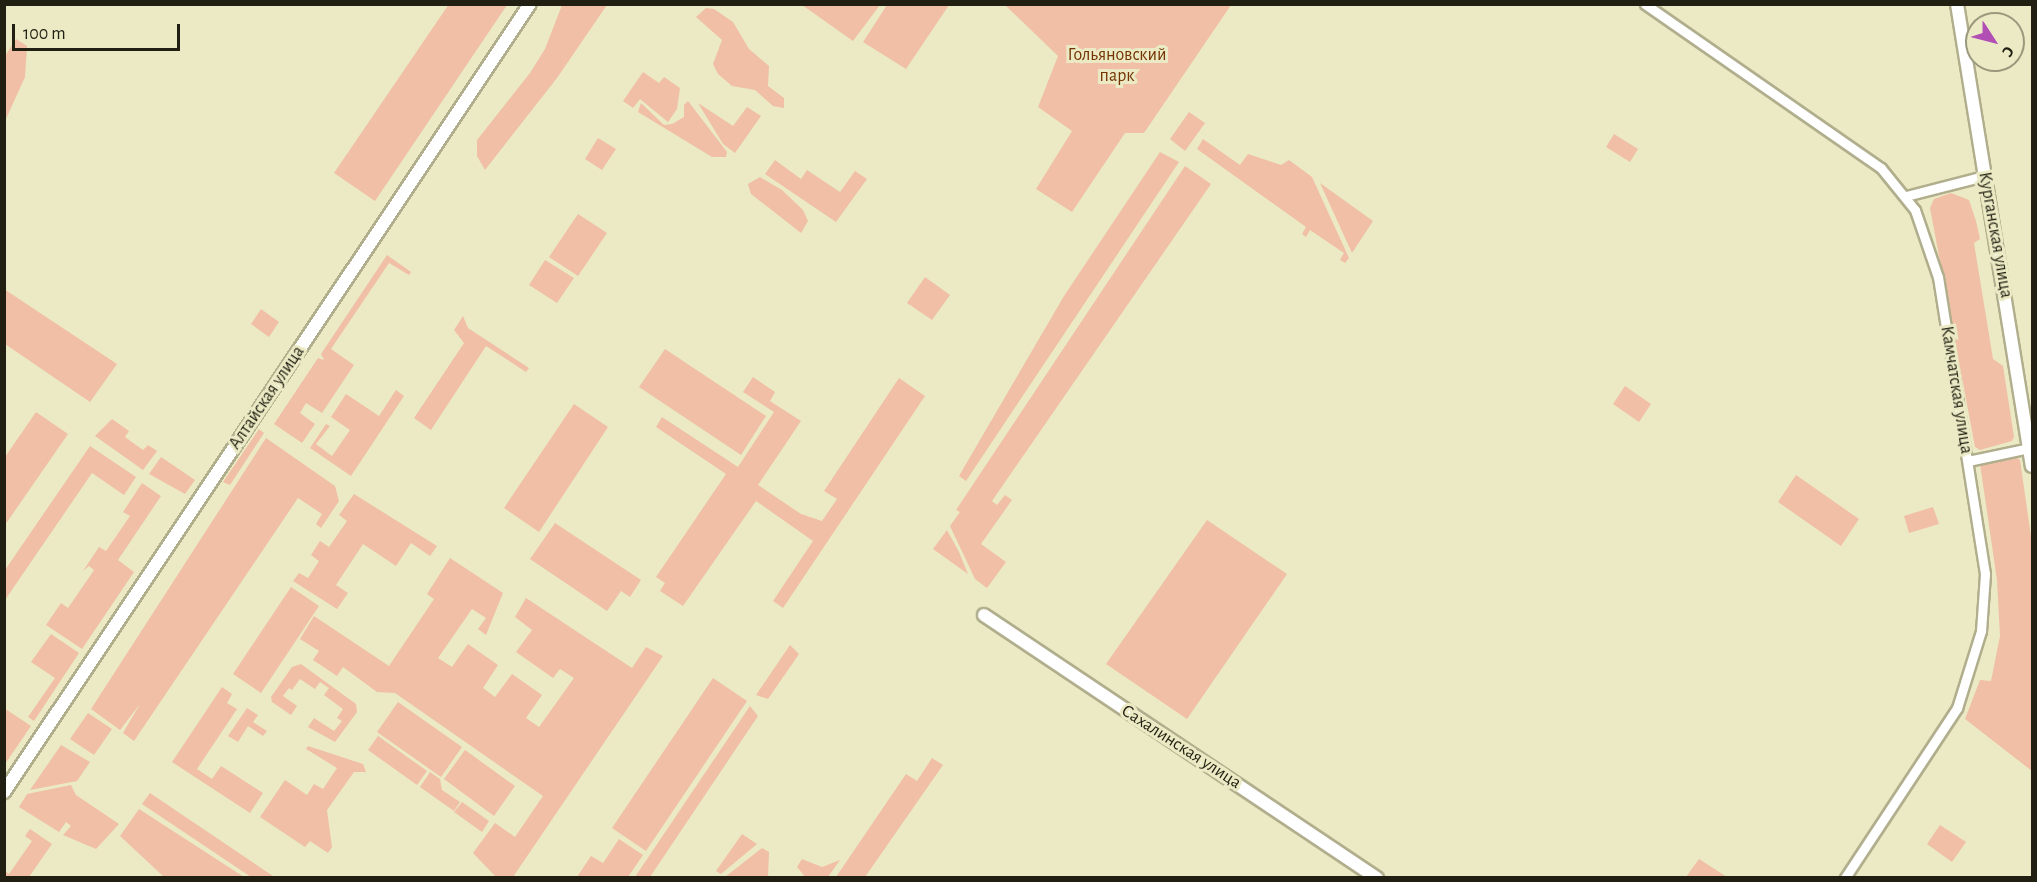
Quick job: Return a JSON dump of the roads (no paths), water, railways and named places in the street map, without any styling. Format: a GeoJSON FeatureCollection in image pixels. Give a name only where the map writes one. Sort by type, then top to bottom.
{"type":"FeatureCollection","features":[{"type":"Feature","properties":{"kind":"street","name":"Алтайская улица"},"geometry":{"type":"LineString","coordinates":[[4,792],[531,4]]}},
{"type":"Feature","properties":{"kind":"street","name":"Камчатская улица"},"geometry":{"type":"LineString","coordinates":[[1645,4],[1865,154],[1906,196],[1924,231],[1938,277],[1985,574],[1985,600],[1973,663],[1950,718],[1845,878]]}},
{"type":"Feature","properties":{"kind":"street","name":"Курганская улица"},"geometry":{"type":"LineString","coordinates":[[1957,4],[2032,466]]}},
{"type":"Feature","properties":{"kind":"street"},"geometry":{"type":"LineString","coordinates":[[1906,196],[1984,176]]}},
{"type":"Feature","properties":{"kind":"street"},"geometry":{"type":"LineString","coordinates":[[1968,461],[2030,448]]}},
{"type":"Feature","properties":{"kind":"street","name":"Сахалинская улица"},"geometry":{"type":"LineString","coordinates":[[984,615],[1377,878]]}},
{"type":"Feature","properties":{"kind":"park label","name":"Гольяновcкий парк"},"geometry":{"type":"Point","coordinates":[1117,66]}}]}
